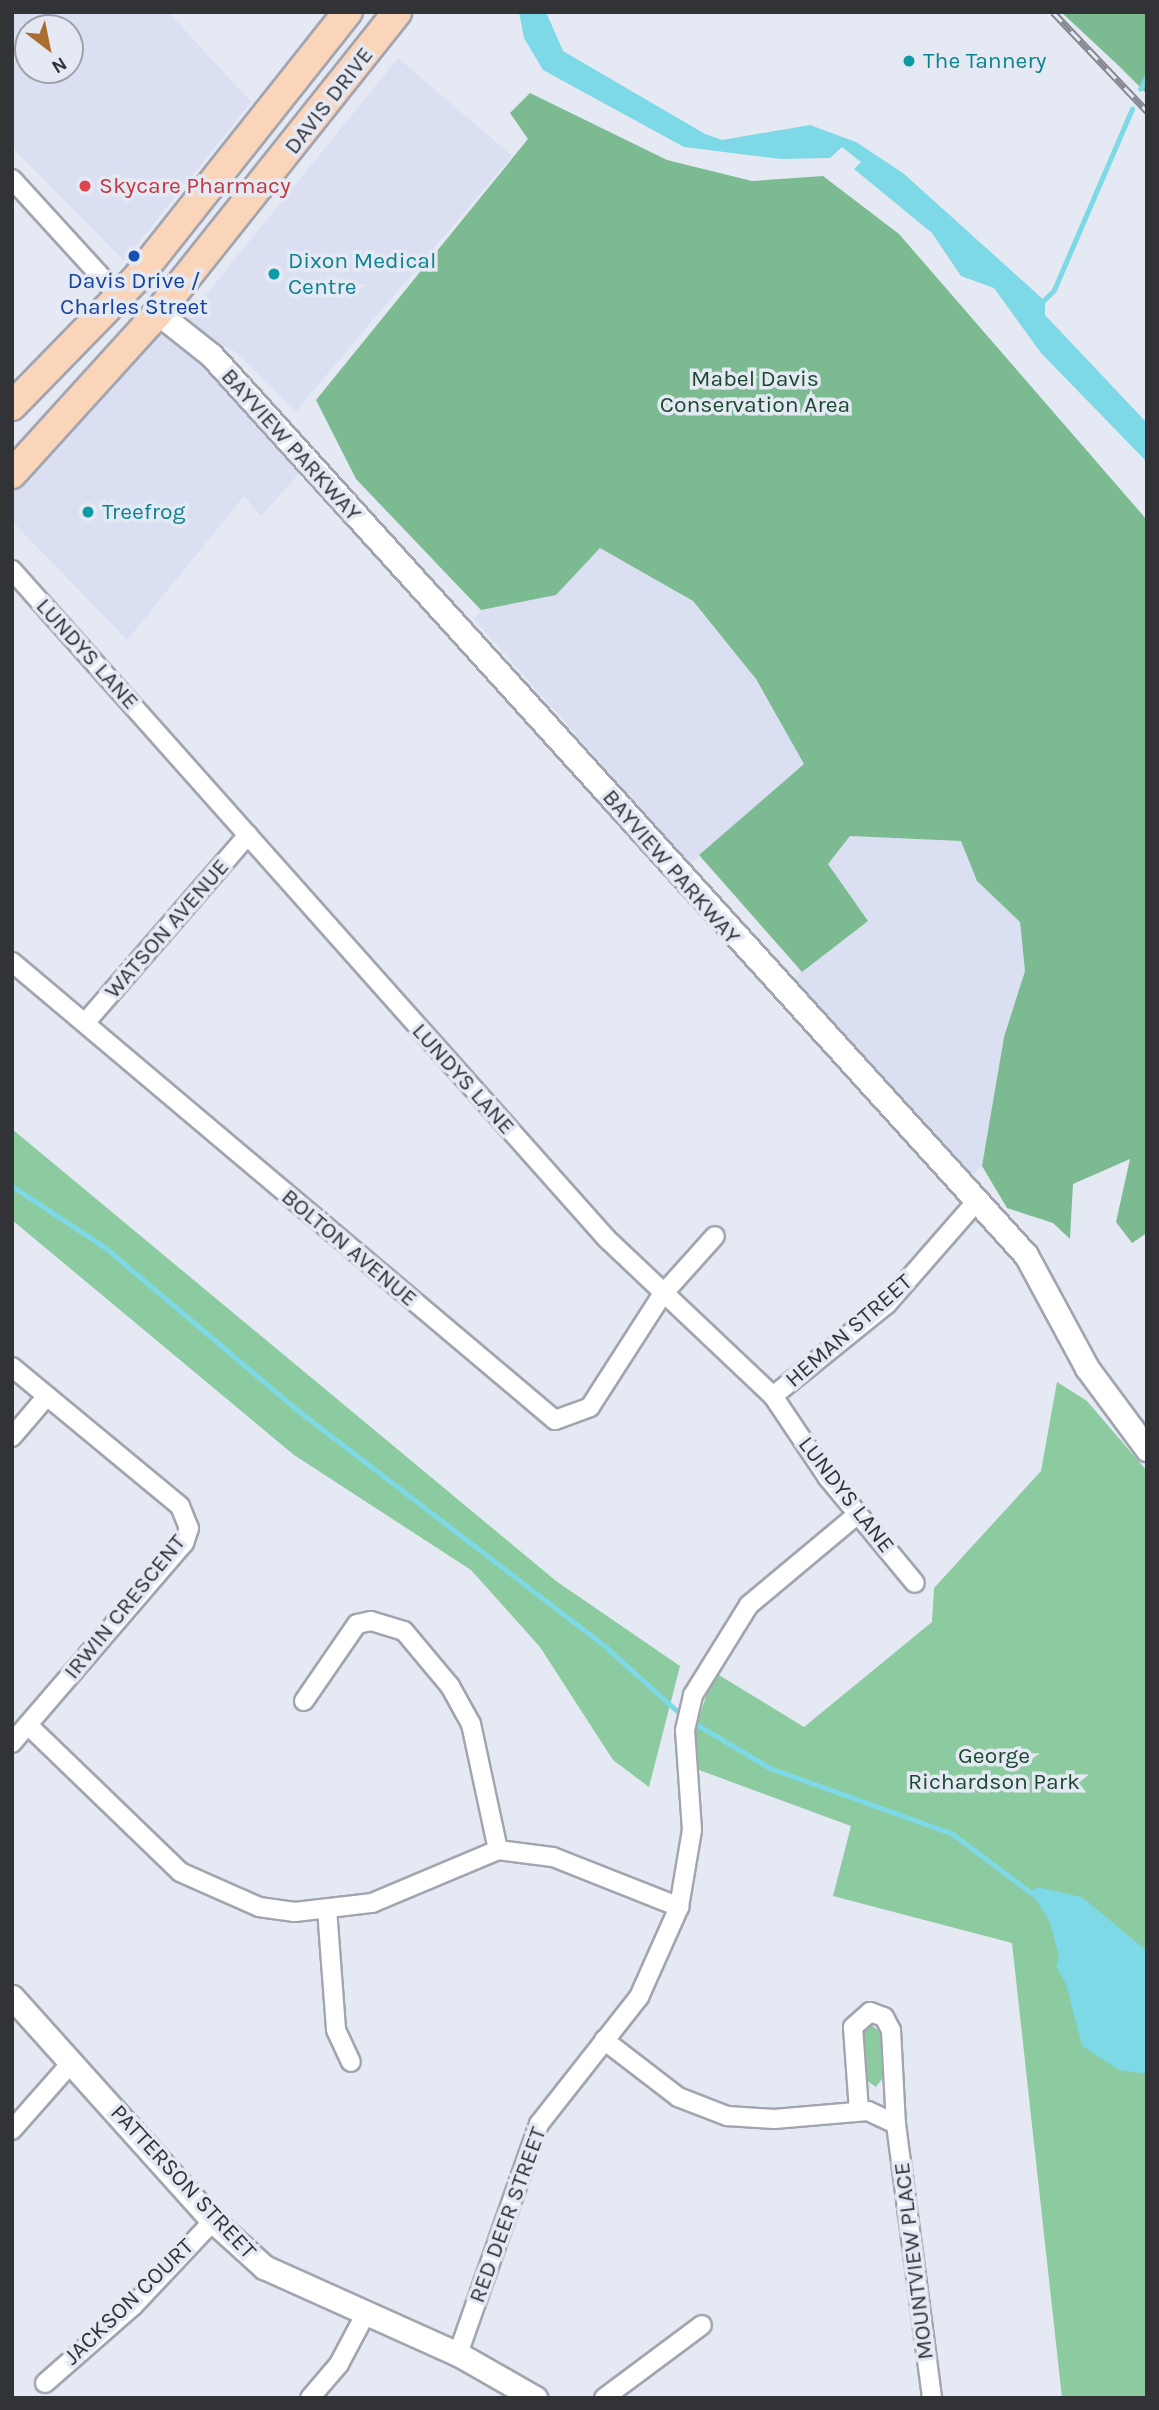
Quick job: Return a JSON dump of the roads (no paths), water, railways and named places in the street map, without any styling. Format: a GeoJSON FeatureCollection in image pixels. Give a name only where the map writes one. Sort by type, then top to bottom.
{"type":"FeatureCollection","features":[{"type":"Feature","properties":{"kind":"main road","name":"DAVIS DRIVE"},"geometry":{"type":"LineString","coordinates":[[12,406],[119,296],[348,12]]}},
{"type":"Feature","properties":{"kind":"main road","name":"DAVIS DRIVE"},"geometry":{"type":"LineString","coordinates":[[12,474],[158,313],[397,12]]}},
{"type":"Feature","properties":{"kind":"street"},"geometry":{"type":"LineString","coordinates":[[12,179],[119,296]]}},
{"type":"Feature","properties":{"kind":"street","name":"BAYVIEW PARKWAY"},"geometry":{"type":"LineString","coordinates":[[158,313],[211,355],[1026,1255],[1087,1368],[1147,1449]]}},
{"type":"Feature","properties":{"kind":"street","name":"LUNDYS LANE"},"geometry":{"type":"LineString","coordinates":[[12,570],[662,1294],[774,1396],[858,1514],[915,1583]]}},
{"type":"Feature","properties":{"kind":"street","name":"WATSON AVENUE"},"geometry":{"type":"LineString","coordinates":[[85,1023],[248,835]]}},
{"type":"Feature","properties":{"kind":"street","name":"BOLTON AVENUE"},"geometry":{"type":"LineString","coordinates":[[12,962],[555,1420],[590,1407],[662,1294]]}},
{"type":"Feature","properties":{"kind":"street","name":"HEMAN STREET"},"geometry":{"type":"LineString","coordinates":[[774,1396],[887,1304],[977,1202]]}},
{"type":"Feature","properties":{"kind":"street"},"geometry":{"type":"LineString","coordinates":[[662,1294],[715,1236]]}},
{"type":"Feature","properties":{"kind":"street","name":"IRWIN CRESCENT"},"geometry":{"type":"LineString","coordinates":[[12,1367],[180,1506],[189,1528],[12,1743]]}},
{"type":"Feature","properties":{"kind":"street"},"geometry":{"type":"LineString","coordinates":[[12,1437],[47,1396]]}},
{"type":"Feature","properties":{"kind":"street","name":"RED DEER STREET"},"geometry":{"type":"LineString","coordinates":[[458,2354],[539,2124],[639,1997],[679,1907],[692,1830],[685,1730],[694,1695],[749,1605],[858,1514]]}},
{"type":"Feature","properties":{"kind":"street"},"geometry":{"type":"LineString","coordinates":[[304,1701],[357,1624],[371,1621],[404,1631],[450,1686],[471,1724],[498,1850]]}},
{"type":"Feature","properties":{"kind":"street"},"geometry":{"type":"LineString","coordinates":[[28,1725],[180,1872],[259,1907],[327,1909],[372,1903],[498,1850],[553,1857],[679,1907]]}},
{"type":"Feature","properties":{"kind":"street"},"geometry":{"type":"LineString","coordinates":[[327,1909],[335,2030],[351,2062]]}},
{"type":"Feature","properties":{"kind":"street","name":"PATTERSON STREET"},"geometry":{"type":"LineString","coordinates":[[12,1997],[213,2221],[264,2267],[458,2354],[535,2398]]}},
{"type":"Feature","properties":{"kind":"street","name":"MOUNTVIEW PLACE"},"geometry":{"type":"LineString","coordinates":[[859,2111],[853,2028],[870,2012],[884,2017],[891,2030],[896,2124],[932,2398]]}},
{"type":"Feature","properties":{"kind":"street"},"geometry":{"type":"LineString","coordinates":[[604,2040],[678,2097],[727,2116],[774,2119],[859,2111],[896,2124]]}},
{"type":"Feature","properties":{"kind":"street"},"geometry":{"type":"LineString","coordinates":[[12,2130],[72,2062]]}},
{"type":"Feature","properties":{"kind":"street","name":"JACKSON COURT"},"geometry":{"type":"LineString","coordinates":[[45,2383],[133,2306],[213,2221]]}},
{"type":"Feature","properties":{"kind":"street"},"geometry":{"type":"LineString","coordinates":[[310,2398],[339,2364],[366,2313]]}},
{"type":"Feature","properties":{"kind":"street"},"geometry":{"type":"LineString","coordinates":[[604,2398],[702,2325]]}},
{"type":"Feature","properties":{"kind":"water"},"geometry":{"type":"Polygon","coordinates":[[[519,12],[546,12],[563,51],[705,134],[722,140],[810,125],[856,142],[903,173],[1045,301],[1045,315],[1147,423],[1147,462],[1041,353],[994,288],[961,276],[932,233],[854,169],[861,162],[842,147],[830,158],[781,159],[684,147],[543,70],[524,38],[519,12]]]}},
{"type":"Feature","properties":{"kind":"water"},"geometry":{"type":"Polygon","coordinates":[[[1037,1887],[1082,1897],[1147,1951],[1147,2074],[1119,2070],[1082,2046],[1050,1922],[1031,1892],[1037,1887]]]}},
{"type":"Feature","properties":{"kind":"waterway"},"geometry":{"type":"LineString","coordinates":[[1140,89],[1147,75]]}},
{"type":"Feature","properties":{"kind":"waterway"},"geometry":{"type":"LineString","coordinates":[[1040,304],[1054,290],[1132,109]]}},
{"type":"Feature","properties":{"kind":"waterway"},"geometry":{"type":"LineString","coordinates":[[12,1186],[106,1248],[295,1408],[606,1647],[684,1717]]}},
{"type":"Feature","properties":{"kind":"waterway"},"geometry":{"type":"LineString","coordinates":[[691,1721],[770,1768],[953,1834],[1033,1894]]}},
{"type":"Feature","properties":{"kind":"waterway"},"geometry":{"type":"LineString","coordinates":[[1062,1956],[1059,1966],[1070,1986]]}},
{"type":"Feature","properties":{"kind":"railway"},"geometry":{"type":"LineString","coordinates":[[1053,12],[1147,111]]}},
{"type":"Feature","properties":{"kind":"place","name":"The Tannery"},"geometry":{"type":"Point","coordinates":[909,61]}},
{"type":"Feature","properties":{"kind":"place","name":"Skycare Pharmacy"},"geometry":{"type":"Point","coordinates":[85,186]}},
{"type":"Feature","properties":{"kind":"place","name":"Davis Drive / Charles Street"},"geometry":{"type":"Point","coordinates":[134,256]}},
{"type":"Feature","properties":{"kind":"place","name":"Dixon Medical Centre"},"geometry":{"type":"Point","coordinates":[274,274]}},
{"type":"Feature","properties":{"kind":"place","name":"Treefrog"},"geometry":{"type":"Point","coordinates":[88,512]}},
{"type":"Feature","properties":{"kind":"park label","name":"Mabel Davis Conservation Area"},"geometry":{"type":"Point","coordinates":[755,392]}},
{"type":"Feature","properties":{"kind":"park label","name":"George Richardson Park"},"geometry":{"type":"Point","coordinates":[994,1769]}}]}
